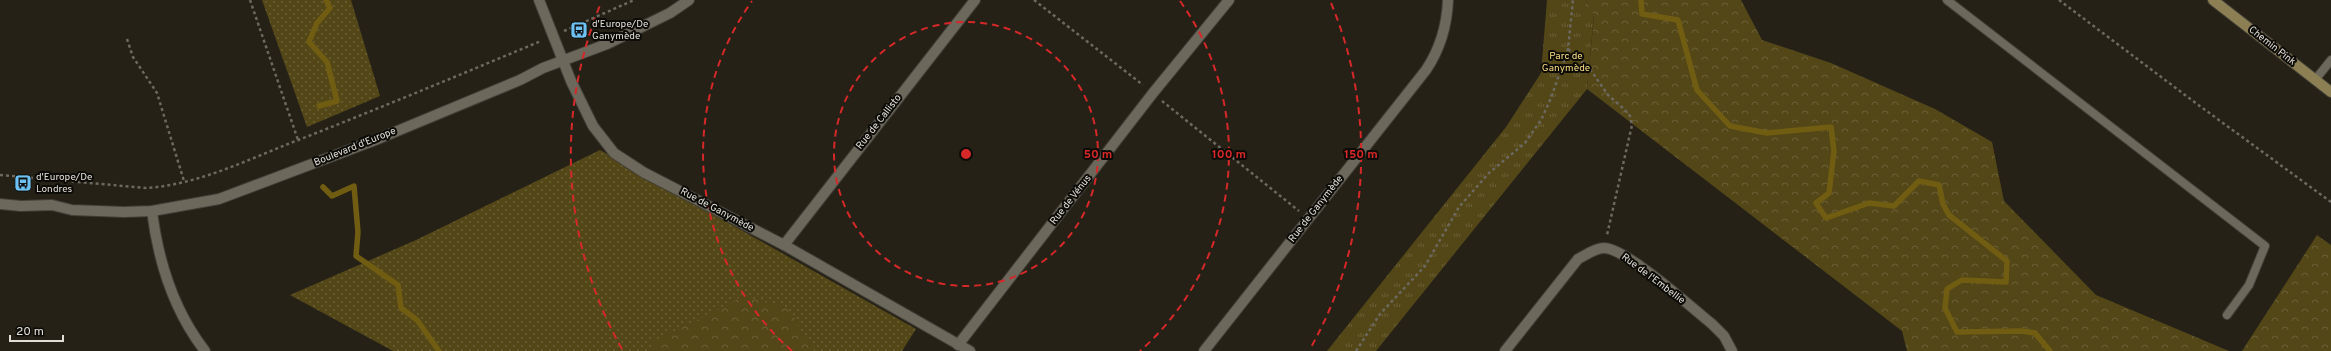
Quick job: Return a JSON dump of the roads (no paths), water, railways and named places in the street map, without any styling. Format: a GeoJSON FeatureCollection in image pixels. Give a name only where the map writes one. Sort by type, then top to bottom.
{"type":"FeatureCollection","features":[{"type":"Feature","properties":{"kind":"main road","name":"Chemin Pink"},"geometry":{"type":"LineString","coordinates":[[2212,0],[2331,92]]}},
{"type":"Feature","properties":{"kind":"street","name":"Rue de Ganymède"},"geometry":{"type":"LineString","coordinates":[[539,0],[563,60],[593,126],[614,153],[643,172],[784,245],[970,351]]}},
{"type":"Feature","properties":{"kind":"street","name":"Boulevard d'Europe"},"geometry":{"type":"LineString","coordinates":[[0,204],[21,206],[52,205],[72,210],[124,212],[152,211],[219,200],[385,136],[563,60],[607,44],[670,13],[689,0]]}},
{"type":"Feature","properties":{"kind":"street","name":"Rue de Callisto"},"geometry":{"type":"LineString","coordinates":[[784,245],[975,0]]}},
{"type":"Feature","properties":{"kind":"street","name":"Rue de Vénus"},"geometry":{"type":"LineString","coordinates":[[958,345],[1153,93],[1229,0]]}},
{"type":"Feature","properties":{"kind":"street","name":"Rue de Ganymède"},"geometry":{"type":"LineString","coordinates":[[1204,351],[1434,58],[1446,24],[1448,0]]}},
{"type":"Feature","properties":{"kind":"street"},"geometry":{"type":"LineString","coordinates":[[152,211],[156,241],[171,292],[205,351]]}},
{"type":"Feature","properties":{"kind":"street","name":"Rue de l'Embellie"},"geometry":{"type":"LineString","coordinates":[[1505,351],[1578,259],[1591,252],[1604,248],[1627,257],[1712,324],[1724,336],[1732,351]]}},
{"type":"Feature","properties":{"kind":"lane"},"geometry":{"type":"LineString","coordinates":[[1948,0],[2265,246],[2250,286],[2227,315]]}},
{"type":"Feature","properties":{"kind":"lane"},"geometry":{"type":"LineString","coordinates":[[2315,80],[2331,60]]}},
{"type":"Feature","properties":{"kind":"waterway"},"geometry":{"type":"LineString","coordinates":[[319,106],[337,101],[327,62],[309,42],[317,23],[330,8],[326,0]]}},
{"type":"Feature","properties":{"kind":"waterway"},"geometry":{"type":"LineString","coordinates":[[1641,0],[1642,14],[1678,20],[1697,90],[1730,126],[1767,133],[1831,127],[1834,151],[1829,193],[1816,203],[1826,218],[1869,203],[1894,206],[1919,181],[1939,185],[1943,204],[1949,215],[2007,261],[2006,282],[1962,280],[1947,289],[1945,308],[1957,332],[2022,331],[2035,333],[2050,351]]}},
{"type":"Feature","properties":{"kind":"waterway"},"geometry":{"type":"LineString","coordinates":[[323,187],[332,196],[354,186],[358,232],[356,256],[398,285],[401,308],[417,320],[439,351]]}},
{"type":"Feature","properties":{"kind":"place","name":"d'Europe/De Ganymède"},"geometry":{"type":"Point","coordinates":[579,30]}},
{"type":"Feature","properties":{"kind":"place","name":"d'Europe/De Londres"},"geometry":{"type":"Point","coordinates":[23,183]}},
{"type":"Feature","properties":{"kind":"park label","name":"Parc de Ganymède"},"geometry":{"type":"Point","coordinates":[1566,62]}}]}
